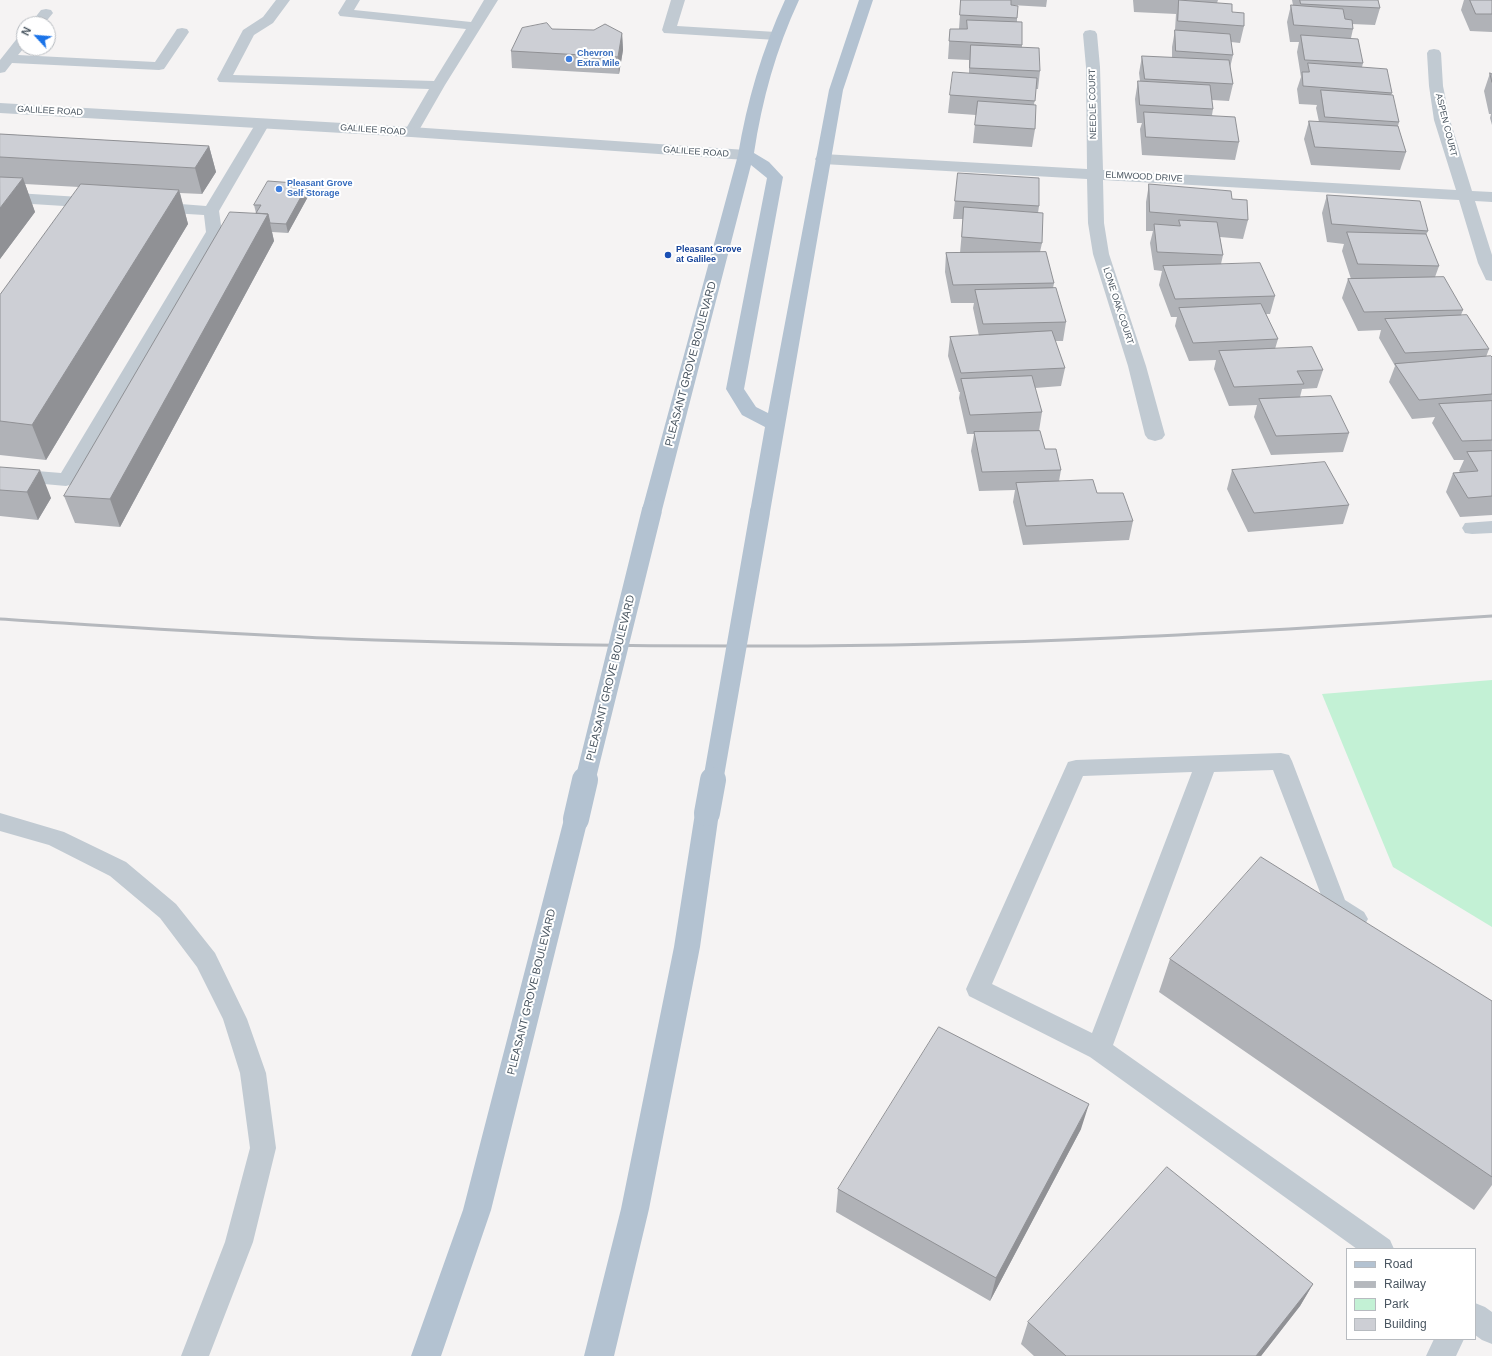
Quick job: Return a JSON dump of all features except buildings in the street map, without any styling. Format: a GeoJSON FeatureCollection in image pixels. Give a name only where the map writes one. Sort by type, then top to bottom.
{"type":"FeatureCollection","features":[{"type":"Feature","properties":{"kind":"main road","name":"PLEASANT GROVE BOULEVARD"},"geometry":{"type":"LineString","coordinates":[[426,1356],[477,1210],[652,510],[746,155],[752,116],[776,36],[792,0]]}},
{"type":"Feature","properties":{"kind":"main road"},"geometry":{"type":"LineString","coordinates":[[599,1356],[634,1209],[684,962],[707,812],[836,90],[866,0]]}},
{"type":"Feature","properties":{"kind":"main road"},"geometry":{"type":"LineString","coordinates":[[746,155],[763,165],[774,177],[735,389],[748,411],[775,425]]}},
{"type":"Feature","properties":{"kind":"street","name":"NEEDLE COURT"},"geometry":{"type":"LineString","coordinates":[[1090,34],[1093,67],[1095,174]]}},
{"type":"Feature","properties":{"kind":"street","name":"ASPEN COURT"},"geometry":{"type":"LineString","coordinates":[[1434,53],[1436,86],[1442,120],[1486,263],[1492,276]]}},
{"type":"Feature","properties":{"kind":"street","name":"GALILEE ROAD"},"geometry":{"type":"LineString","coordinates":[[0,108],[411,132],[746,155]]}},
{"type":"Feature","properties":{"kind":"street","name":"ELMWOOD DRIVE"},"geometry":{"type":"LineString","coordinates":[[823,159],[1492,197]]}},
{"type":"Feature","properties":{"kind":"street","name":"LONE OAK COURT"},"geometry":{"type":"LineString","coordinates":[[1095,174],[1096,223],[1101,254],[1137,366],[1155,435]]}},
{"type":"Feature","properties":{"kind":"lane"},"geometry":{"type":"LineString","coordinates":[[283,0],[268,20],[248,33],[224,78],[438,85]]}},
{"type":"Feature","properties":{"kind":"lane"},"geometry":{"type":"LineString","coordinates":[[353,0],[345,13],[475,26]]}},
{"type":"Feature","properties":{"kind":"lane"},"geometry":{"type":"LineString","coordinates":[[411,132],[438,85],[491,0]]}},
{"type":"Feature","properties":{"kind":"lane"},"geometry":{"type":"LineString","coordinates":[[678,0],[669,30],[776,36]]}},
{"type":"Feature","properties":{"kind":"lane"},"geometry":{"type":"LineString","coordinates":[[4,64],[159,66],[182,32]]}},
{"type":"Feature","properties":{"kind":"lane"},"geometry":{"type":"LineString","coordinates":[[4,64],[16,49]]}},
{"type":"Feature","properties":{"kind":"lane"},"geometry":{"type":"LineString","coordinates":[[0,474],[66,480],[214,232],[211,211],[263,123]]}},
{"type":"Feature","properties":{"kind":"lane"},"geometry":{"type":"LineString","coordinates":[[0,197],[66,208],[110,204]]}},
{"type":"Feature","properties":{"kind":"lane"},"geometry":{"type":"LineString","coordinates":[[141,206],[211,211]]}},
{"type":"Feature","properties":{"kind":"lane"},"geometry":{"type":"LineString","coordinates":[[1472,528],[1492,527]]}},
{"type":"Feature","properties":{"kind":"lane"},"geometry":{"type":"LineString","coordinates":[[1375,931],[1336,906],[1281,761],[1076,768],[978,989],[1099,1049],[1379,1248]]}},
{"type":"Feature","properties":{"kind":"lane"},"geometry":{"type":"LineString","coordinates":[[1099,1049],[1206,764]]}},
{"type":"Feature","properties":{"kind":"lane"},"geometry":{"type":"LineString","coordinates":[[0,822],[56,838],[118,869],[168,911],[206,960],[235,1019],[253,1073],[263,1148],[239,1242],[195,1356]]}},
{"type":"Feature","properties":{"kind":"lane"},"geometry":{"type":"LineString","coordinates":[[1476,1318],[1492,1330]]}},
{"type":"Feature","properties":{"kind":"lane"},"geometry":{"type":"LineString","coordinates":[[1440,1356],[1449,1340]]}},
{"type":"Feature","properties":{"kind":"green space"},"geometry":{"type":"Polygon","coordinates":[[[1492,680],[1492,927],[1393,867],[1322,694],[1492,680]]]}},
{"type":"Feature","properties":{"kind":"railway"},"geometry":{"type":"LineString","coordinates":[[0,619],[234,634],[467,643],[650,646],[836,646],[1117,638],[1492,616]]}},
{"type":"Feature","properties":{"kind":"place","name":"Chevron Extra Mile"},"geometry":{"type":"Point","coordinates":[569,59]}},
{"type":"Feature","properties":{"kind":"place","name":"Pleasant Grove Self Storage"},"geometry":{"type":"Point","coordinates":[279,189]}},
{"type":"Feature","properties":{"kind":"place","name":"Pleasant Grove at Galilee"},"geometry":{"type":"Point","coordinates":[668,255]}}]}
